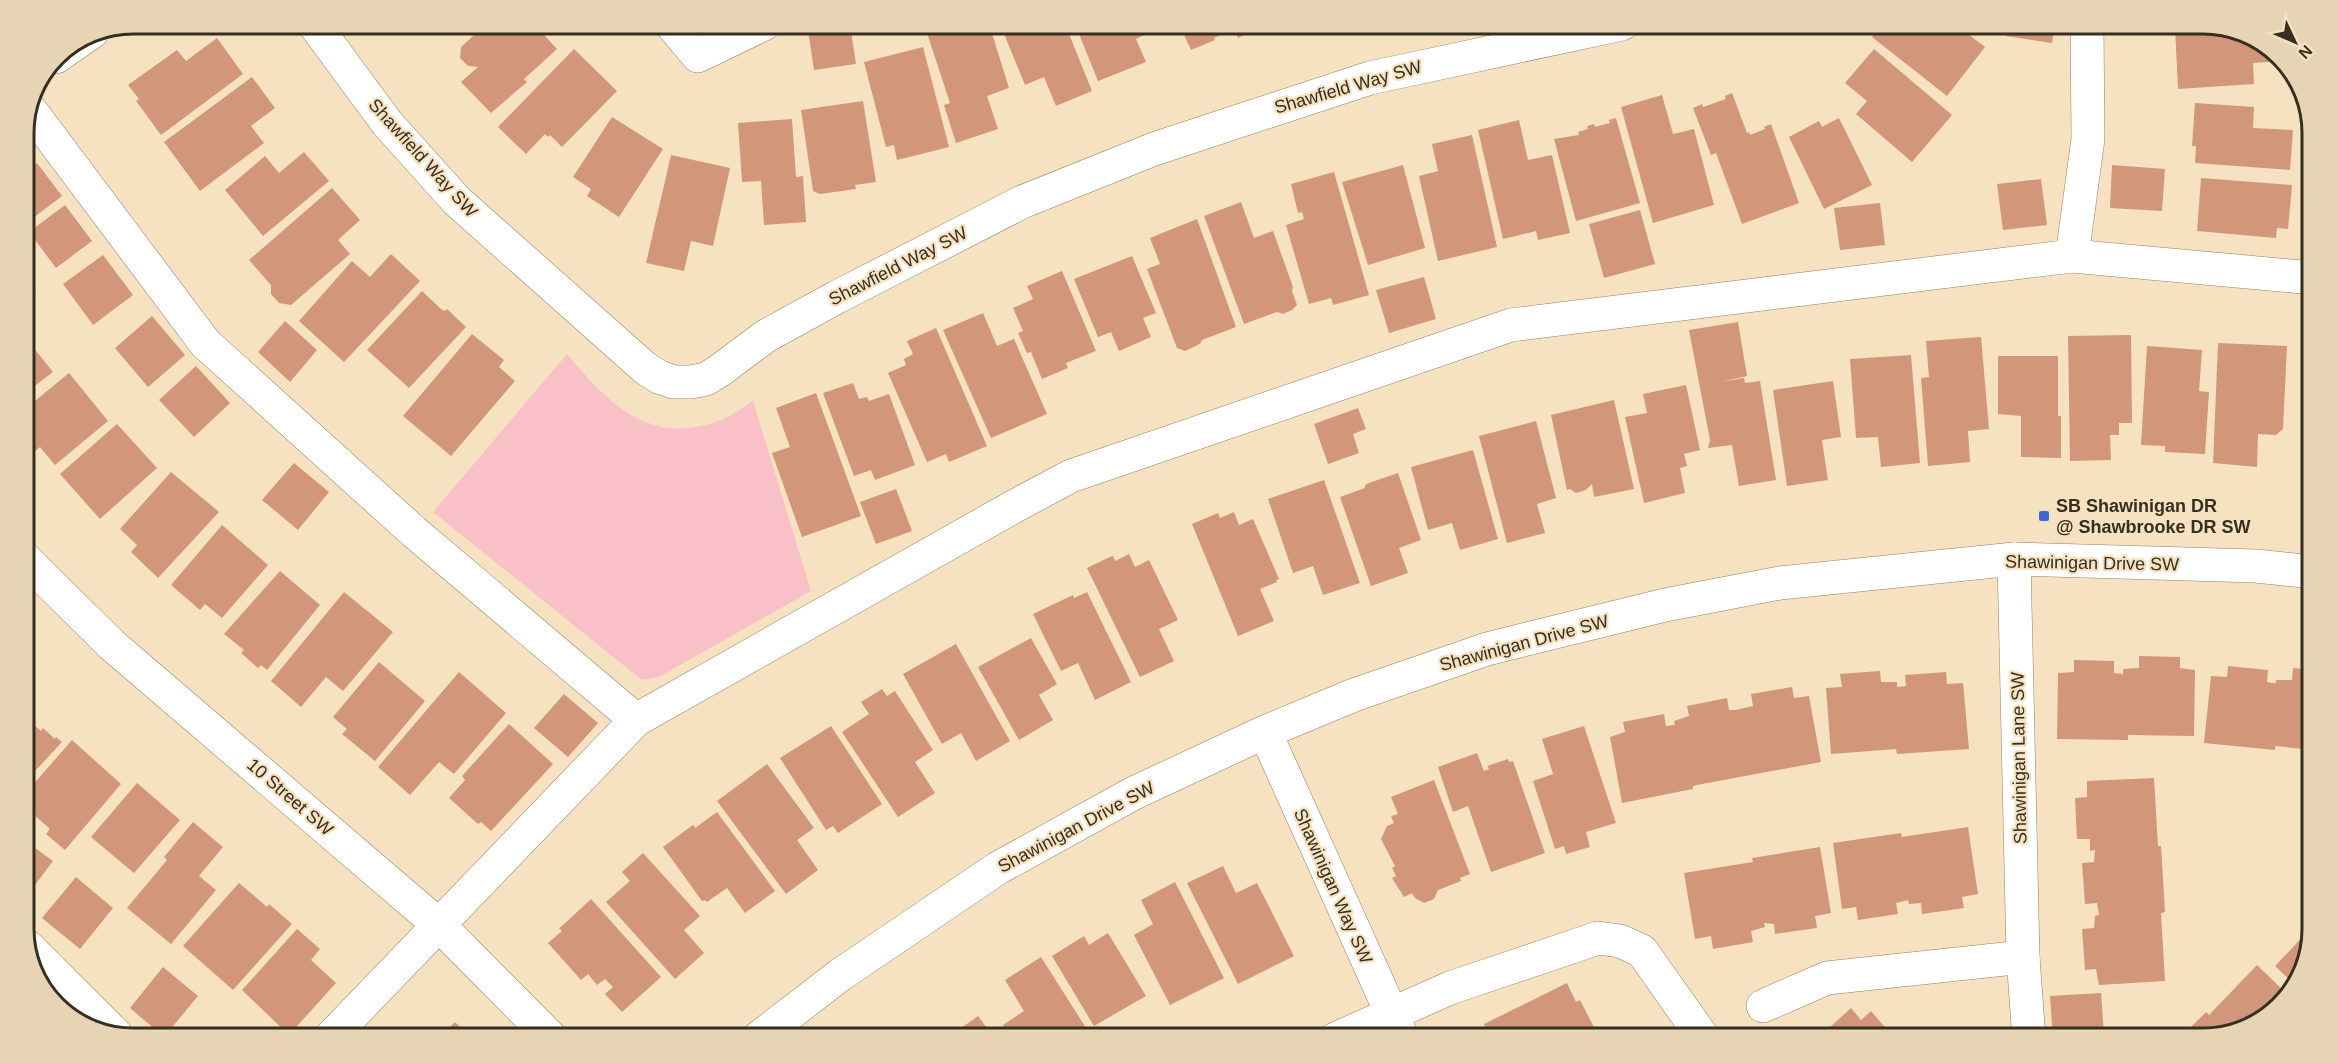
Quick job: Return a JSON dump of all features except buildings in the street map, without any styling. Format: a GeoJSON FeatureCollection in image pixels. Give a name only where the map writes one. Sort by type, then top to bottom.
{"type":"FeatureCollection","features":[{"type":"Feature","properties":{"kind":"street","name":"Shawfield Way SW"},"geometry":{"type":"LineString","coordinates":[[321,34],[387,123],[457,201],[645,368],[674,382],[691,382],[706,379],[766,336],[837,297],[1022,202],[1143,154],[1370,78],[1546,34]]}},
{"type":"Feature","properties":{"kind":"street"},"geometry":{"type":"LineString","coordinates":[[679,34],[698,56],[744,34]]}},
{"type":"Feature","properties":{"kind":"street"},"geometry":{"type":"LineString","coordinates":[[2072,256],[2088,139],[2087,34]]}},
{"type":"Feature","properties":{"kind":"street"},"geometry":{"type":"LineString","coordinates":[[36,118],[205,343],[413,531],[636,720]]}},
{"type":"Feature","properties":{"kind":"street"},"geometry":{"type":"LineString","coordinates":[[340,1028],[636,720],[1071,476],[1511,325],[2072,256],[2302,277]]}},
{"type":"Feature","properties":{"kind":"street","name":"Shawinigan Drive SW"},"geometry":{"type":"LineString","coordinates":[[771,1028],[840,975],[998,868],[1134,793],[1265,732],[1354,695],[1487,649],[1665,605],[1780,583],[2014,559],[2256,566],[2302,571]]}},
{"type":"Feature","properties":{"kind":"street","name":"Shawinigan Lane SW"},"geometry":{"type":"LineString","coordinates":[[2014,559],[2024,957],[2028,1028]]}},
{"type":"Feature","properties":{"kind":"street","name":"10 Street SW"},"geometry":{"type":"LineString","coordinates":[[35,569],[112,645],[440,926],[541,1028]]}},
{"type":"Feature","properties":{"kind":"street","name":"Shawinigan Way SW"},"geometry":{"type":"LineString","coordinates":[[1265,732],[1397,1027]]}},
{"type":"Feature","properties":{"kind":"street"},"geometry":{"type":"LineString","coordinates":[[1397,1027],[1450,988],[1598,938],[1620,941],[1642,951],[1696,1028]]}},
{"type":"Feature","properties":{"kind":"street"},"geometry":{"type":"LineString","coordinates":[[1763,1006],[1827,978],[2024,957]]}},
{"type":"Feature","properties":{"kind":"street"},"geometry":{"type":"LineString","coordinates":[[39,958],[105,1024]]}},
{"type":"Feature","properties":{"kind":"shaded area"},"geometry":{"type":"Polygon","coordinates":[[[567,354],[599,390],[616,404],[652,424],[673,428],[696,427],[721,420],[753,401],[811,591],[659,677],[642,680],[433,512],[567,354]]]}},
{"type":"Feature","properties":{"kind":"place","name":"SB Shawinigan DR @ Shawbrooke DR SW"},"geometry":{"type":"Point","coordinates":[2044,516]}}]}
